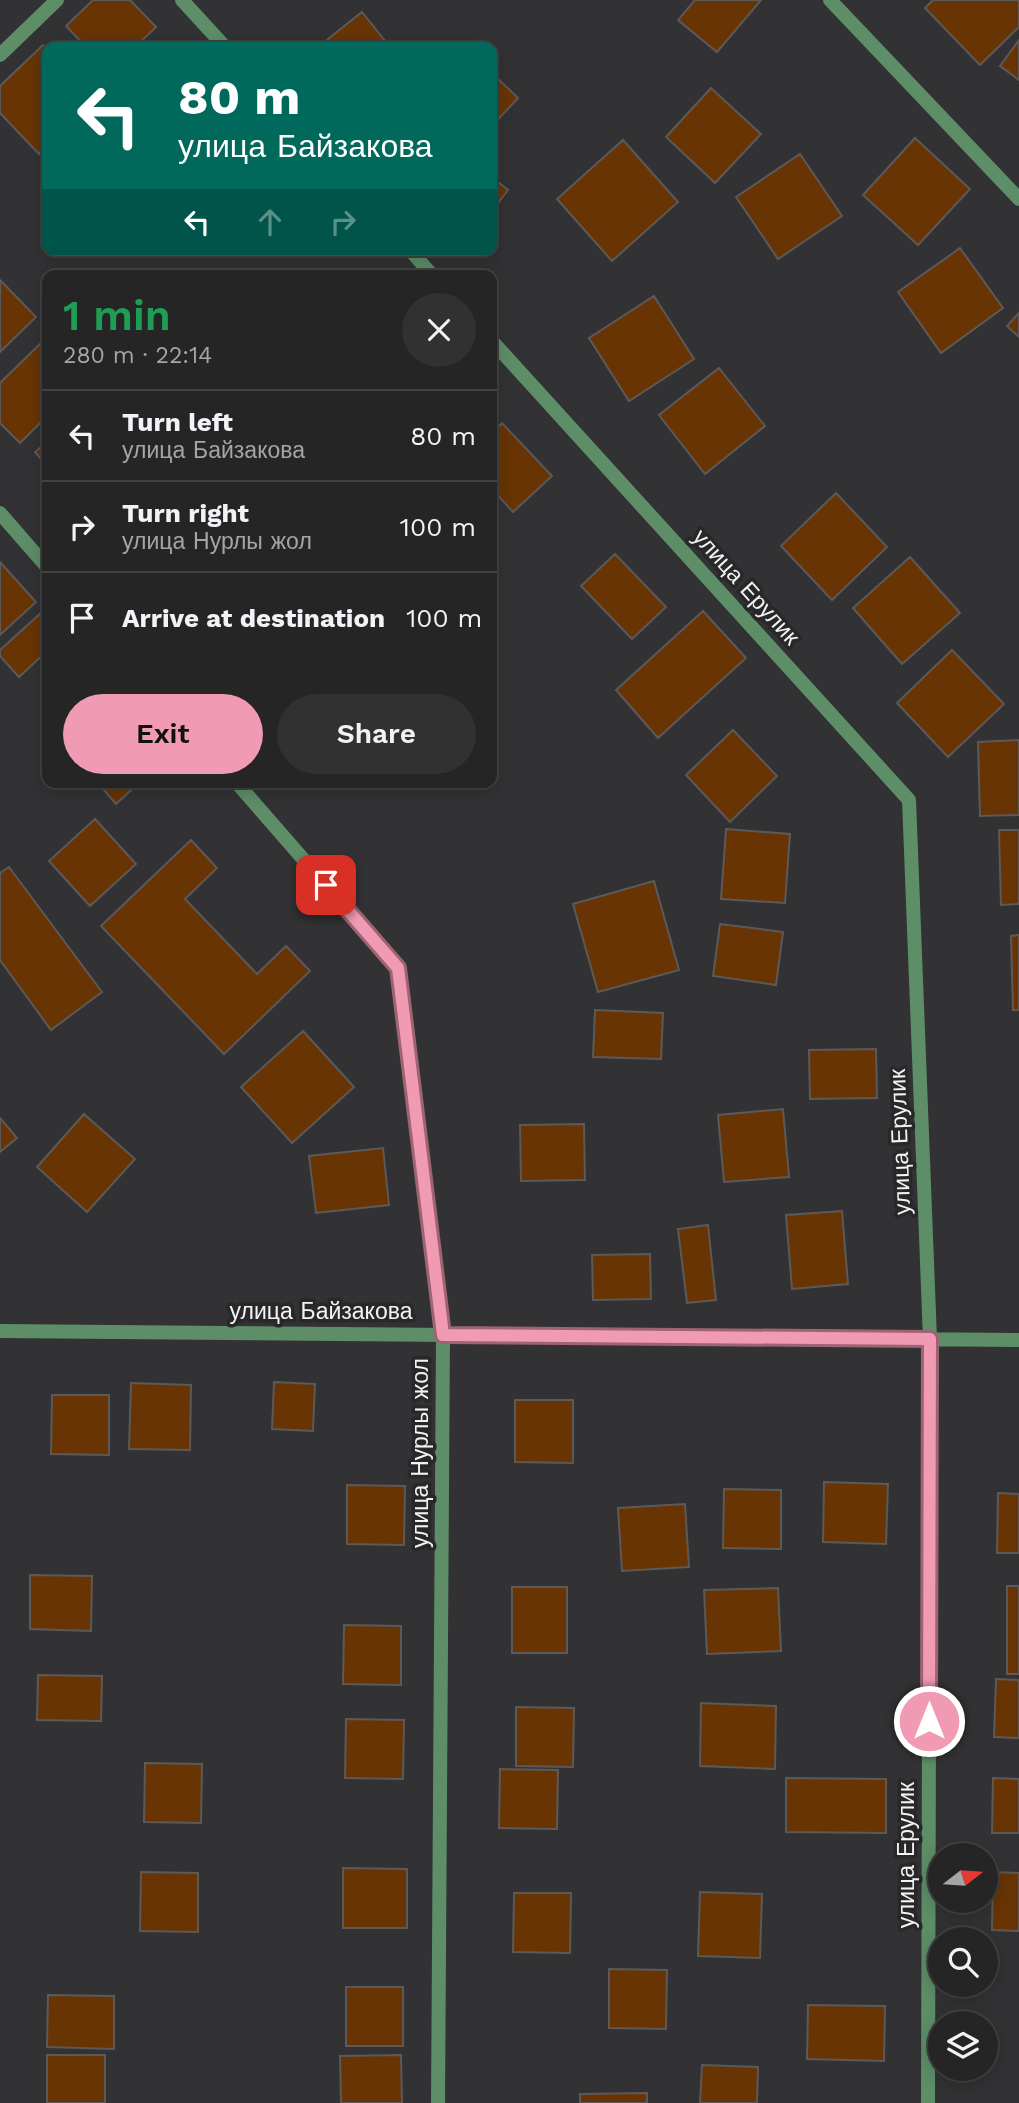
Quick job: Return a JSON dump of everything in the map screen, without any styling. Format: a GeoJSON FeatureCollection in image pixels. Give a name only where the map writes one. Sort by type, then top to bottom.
{"type":"FeatureCollection","features":[{"type":"Feature","properties":{"kind":"street"},"geometry":{"type":"LineString","coordinates":[[0,55],[57,0]]}},
{"type":"Feature","properties":{"kind":"street"},"geometry":{"type":"LineString","coordinates":[[182,0],[220,42]]}},
{"type":"Feature","properties":{"kind":"street"},"geometry":{"type":"LineString","coordinates":[[830,0],[1019,199]]}},
{"type":"Feature","properties":{"kind":"street"},"geometry":{"type":"LineString","coordinates":[[415,256],[428,270]]}},
{"type":"Feature","properties":{"kind":"street","name":"улица Ерулик"},"geometry":{"type":"LineString","coordinates":[[497,347],[909,800],[930,1339],[928,2103]]}},
{"type":"Feature","properties":{"kind":"street"},"geometry":{"type":"LineString","coordinates":[[0,513],[42,561]]}},
{"type":"Feature","properties":{"kind":"street","name":"улица Нурлы жол"},"geometry":{"type":"LineString","coordinates":[[241,788],[398,968],[443,1335],[438,2103]]}},
{"type":"Feature","properties":{"kind":"street","name":"улица Байзакова"},"geometry":{"type":"LineString","coordinates":[[0,1331],[1019,1340]]}},
{"type":"Feature","properties":{"kind":"building"},"geometry":{"type":"Polygon","coordinates":[[[93,0],[130,0],[156,27],[140,42],[81,42],[66,26],[93,0]]]}},
{"type":"Feature","properties":{"kind":"building"},"geometry":{"type":"Polygon","coordinates":[[[695,0],[761,0],[717,52],[678,20],[695,0]]]}},
{"type":"Feature","properties":{"kind":"building"},"geometry":{"type":"Polygon","coordinates":[[[933,0],[1019,0],[1019,27],[980,65],[925,8],[933,0]]]}},
{"type":"Feature","properties":{"kind":"building"},"geometry":{"type":"Polygon","coordinates":[[[362,12],[386,42],[324,42],[362,12]]]}},
{"type":"Feature","properties":{"kind":"building"},"geometry":{"type":"Polygon","coordinates":[[[1019,40],[1019,80],[1000,66],[1019,40]]]}},
{"type":"Feature","properties":{"kind":"building"},"geometry":{"type":"Polygon","coordinates":[[[42,46],[42,151],[39,154],[0,113],[0,86],[42,46]]]}},
{"type":"Feature","properties":{"kind":"building"},"geometry":{"type":"Polygon","coordinates":[[[497,78],[518,98],[497,121],[497,78]]]}},
{"type":"Feature","properties":{"kind":"building"},"geometry":{"type":"Polygon","coordinates":[[[711,88],[761,134],[715,183],[666,137],[711,88]]]}},
{"type":"Feature","properties":{"kind":"building"},"geometry":{"type":"Polygon","coordinates":[[[915,138],[970,189],[918,245],[863,195],[915,138]]]}},
{"type":"Feature","properties":{"kind":"building"},"geometry":{"type":"Polygon","coordinates":[[[623,140],[678,202],[612,261],[557,199],[623,140]]]}},
{"type":"Feature","properties":{"kind":"building"},"geometry":{"type":"Polygon","coordinates":[[[800,154],[842,216],[778,259],[736,197],[800,154]]]}},
{"type":"Feature","properties":{"kind":"building"},"geometry":{"type":"Polygon","coordinates":[[[497,181],[508,190],[497,204],[497,181]]]}},
{"type":"Feature","properties":{"kind":"building"},"geometry":{"type":"Polygon","coordinates":[[[960,248],[1003,308],[941,353],[898,292],[960,248]]]}},
{"type":"Feature","properties":{"kind":"building"},"geometry":{"type":"Polygon","coordinates":[[[0,280],[36,317],[0,352],[0,280]]]}},
{"type":"Feature","properties":{"kind":"building"},"geometry":{"type":"Polygon","coordinates":[[[654,296],[694,359],[629,401],[589,338],[654,296]]]}},
{"type":"Feature","properties":{"kind":"building"},"geometry":{"type":"Polygon","coordinates":[[[1019,313],[1019,337],[1007,326],[1019,313]]]}},
{"type":"Feature","properties":{"kind":"building"},"geometry":{"type":"Polygon","coordinates":[[[42,344],[42,421],[20,443],[0,423],[0,383],[42,344]]]}},
{"type":"Feature","properties":{"kind":"building"},"geometry":{"type":"Polygon","coordinates":[[[719,368],[765,426],[705,474],[659,415],[719,368]]]}},
{"type":"Feature","properties":{"kind":"building"},"geometry":{"type":"Polygon","coordinates":[[[502,423],[552,476],[513,512],[497,494],[497,428],[502,423]]]}},
{"type":"Feature","properties":{"kind":"building"},"geometry":{"type":"Polygon","coordinates":[[[42,446],[42,460],[35,452],[42,446]]]}},
{"type":"Feature","properties":{"kind":"building"},"geometry":{"type":"Polygon","coordinates":[[[836,493],[887,547],[832,600],[781,546],[836,493]]]}},
{"type":"Feature","properties":{"kind":"building"},"geometry":{"type":"Polygon","coordinates":[[[615,554],[666,607],[632,639],[581,586],[615,554]]]}},
{"type":"Feature","properties":{"kind":"building"},"geometry":{"type":"Polygon","coordinates":[[[910,557],[960,613],[902,664],[853,608],[910,557]]]}},
{"type":"Feature","properties":{"kind":"building"},"geometry":{"type":"Polygon","coordinates":[[[0,562],[36,602],[0,635],[0,562]]]}},
{"type":"Feature","properties":{"kind":"building"},"geometry":{"type":"Polygon","coordinates":[[[703,611],[746,658],[658,738],[616,690],[703,611]]]}},
{"type":"Feature","properties":{"kind":"building"},"geometry":{"type":"Polygon","coordinates":[[[42,612],[42,656],[19,677],[0,656],[0,650],[42,612]]]}},
{"type":"Feature","properties":{"kind":"building"},"geometry":{"type":"Polygon","coordinates":[[[952,650],[1004,704],[948,757],[897,703],[952,650]]]}},
{"type":"Feature","properties":{"kind":"building"},"geometry":{"type":"Polygon","coordinates":[[[733,730],[777,776],[730,822],[686,775],[733,730]]]}},
{"type":"Feature","properties":{"kind":"building"},"geometry":{"type":"Polygon","coordinates":[[[1019,740],[1019,815],[980,816],[978,742],[1019,740]]]}},
{"type":"Feature","properties":{"kind":"building"},"geometry":{"type":"Polygon","coordinates":[[[102,788],[133,788],[116,804],[102,788]]]}},
{"type":"Feature","properties":{"kind":"building"},"geometry":{"type":"Polygon","coordinates":[[[95,819],[136,864],[90,906],[49,861],[95,819]]]}},
{"type":"Feature","properties":{"kind":"building"},"geometry":{"type":"Polygon","coordinates":[[[726,829],[790,834],[785,903],[721,899],[726,829]]]}},
{"type":"Feature","properties":{"kind":"building"},"geometry":{"type":"Polygon","coordinates":[[[999,830],[1019,830],[1019,904],[1001,905],[999,830]]]}},
{"type":"Feature","properties":{"kind":"building"},"geometry":{"type":"Polygon","coordinates":[[[191,840],[217,868],[185,899],[257,974],[286,946],[310,971],[224,1054],[101,926],[191,840]]]}},
{"type":"Feature","properties":{"kind":"building"},"geometry":{"type":"Polygon","coordinates":[[[9,867],[102,992],[51,1030],[0,960],[0,873],[9,867]]]}},
{"type":"Feature","properties":{"kind":"building"},"geometry":{"type":"Polygon","coordinates":[[[654,881],[679,970],[598,992],[573,904],[654,881]]]}},
{"type":"Feature","properties":{"kind":"building"},"geometry":{"type":"Polygon","coordinates":[[[720,924],[783,932],[776,985],[713,976],[720,924]]]}},
{"type":"Feature","properties":{"kind":"building"},"geometry":{"type":"Polygon","coordinates":[[[1019,935],[1019,1010],[1013,1010],[1011,936],[1019,935]]]}},
{"type":"Feature","properties":{"kind":"building"},"geometry":{"type":"Polygon","coordinates":[[[595,1010],[663,1013],[661,1059],[593,1057],[595,1010]]]}},
{"type":"Feature","properties":{"kind":"building"},"geometry":{"type":"Polygon","coordinates":[[[303,1031],[354,1087],[292,1143],[241,1087],[303,1031]]]}},
{"type":"Feature","properties":{"kind":"building"},"geometry":{"type":"Polygon","coordinates":[[[876,1049],[877,1098],[810,1099],[809,1050],[876,1049]]]}},
{"type":"Feature","properties":{"kind":"building"},"geometry":{"type":"Polygon","coordinates":[[[783,1109],[789,1177],[724,1182],[718,1115],[783,1109]]]}},
{"type":"Feature","properties":{"kind":"building"},"geometry":{"type":"Polygon","coordinates":[[[84,1114],[135,1159],[87,1212],[37,1167],[84,1114]]]}},
{"type":"Feature","properties":{"kind":"building"},"geometry":{"type":"Polygon","coordinates":[[[0,1118],[17,1138],[0,1152],[0,1118]]]}},
{"type":"Feature","properties":{"kind":"building"},"geometry":{"type":"Polygon","coordinates":[[[584,1124],[585,1180],[521,1181],[520,1125],[584,1124]]]}},
{"type":"Feature","properties":{"kind":"building"},"geometry":{"type":"Polygon","coordinates":[[[383,1148],[389,1205],[316,1213],[309,1156],[383,1148]]]}},
{"type":"Feature","properties":{"kind":"building"},"geometry":{"type":"Polygon","coordinates":[[[842,1211],[848,1284],[792,1289],[786,1215],[842,1211]]]}},
{"type":"Feature","properties":{"kind":"building"},"geometry":{"type":"Polygon","coordinates":[[[708,1225],[716,1300],[687,1303],[678,1229],[708,1225]]]}},
{"type":"Feature","properties":{"kind":"building"},"geometry":{"type":"Polygon","coordinates":[[[650,1254],[651,1299],[593,1300],[592,1255],[650,1254]]]}},
{"type":"Feature","properties":{"kind":"building"},"geometry":{"type":"Polygon","coordinates":[[[274,1382],[315,1384],[313,1431],[272,1429],[274,1382]]]}},
{"type":"Feature","properties":{"kind":"building"},"geometry":{"type":"Polygon","coordinates":[[[131,1383],[191,1385],[190,1450],[129,1449],[131,1383]]]}},
{"type":"Feature","properties":{"kind":"building"},"geometry":{"type":"Polygon","coordinates":[[[52,1395],[109,1395],[109,1455],[51,1454],[52,1395]]]}},
{"type":"Feature","properties":{"kind":"building"},"geometry":{"type":"Polygon","coordinates":[[[515,1400],[573,1400],[573,1463],[515,1462],[515,1400]]]}},
{"type":"Feature","properties":{"kind":"building"},"geometry":{"type":"Polygon","coordinates":[[[824,1482],[888,1484],[886,1544],[823,1542],[824,1482]]]}},
{"type":"Feature","properties":{"kind":"building"},"geometry":{"type":"Polygon","coordinates":[[[347,1485],[405,1486],[404,1545],[347,1544],[347,1485]]]}},
{"type":"Feature","properties":{"kind":"building"},"geometry":{"type":"Polygon","coordinates":[[[724,1489],[781,1490],[781,1549],[723,1548],[724,1489]]]}},
{"type":"Feature","properties":{"kind":"building"},"geometry":{"type":"Polygon","coordinates":[[[998,1493],[1019,1494],[1019,1553],[997,1553],[998,1493]]]}},
{"type":"Feature","properties":{"kind":"building"},"geometry":{"type":"Polygon","coordinates":[[[685,1504],[689,1567],[622,1571],[618,1508],[685,1504]]]}},
{"type":"Feature","properties":{"kind":"building"},"geometry":{"type":"Polygon","coordinates":[[[30,1575],[92,1576],[91,1631],[30,1629],[30,1575]]]}},
{"type":"Feature","properties":{"kind":"building"},"geometry":{"type":"Polygon","coordinates":[[[1007,1586],[1019,1586],[1019,1674],[1007,1674],[1007,1586]]]}},
{"type":"Feature","properties":{"kind":"building"},"geometry":{"type":"Polygon","coordinates":[[[512,1587],[567,1587],[567,1653],[512,1653],[512,1587]]]}},
{"type":"Feature","properties":{"kind":"building"},"geometry":{"type":"Polygon","coordinates":[[[778,1588],[781,1651],[707,1654],[704,1590],[778,1588]]]}},
{"type":"Feature","properties":{"kind":"building"},"geometry":{"type":"Polygon","coordinates":[[[344,1625],[401,1626],[401,1685],[343,1684],[344,1625]]]}},
{"type":"Feature","properties":{"kind":"building"},"geometry":{"type":"Polygon","coordinates":[[[38,1675],[102,1676],[101,1721],[37,1720],[38,1675]]]}},
{"type":"Feature","properties":{"kind":"building"},"geometry":{"type":"Polygon","coordinates":[[[996,1679],[1019,1680],[1019,1738],[994,1737],[996,1679]]]}},
{"type":"Feature","properties":{"kind":"building"},"geometry":{"type":"Polygon","coordinates":[[[701,1703],[776,1706],[775,1769],[700,1766],[701,1703]]]}},
{"type":"Feature","properties":{"kind":"building"},"geometry":{"type":"Polygon","coordinates":[[[516,1707],[574,1708],[573,1767],[516,1766],[516,1707]]]}},
{"type":"Feature","properties":{"kind":"building"},"geometry":{"type":"Polygon","coordinates":[[[346,1719],[404,1720],[403,1779],[345,1778],[346,1719]]]}},
{"type":"Feature","properties":{"kind":"building"},"geometry":{"type":"Polygon","coordinates":[[[145,1763],[202,1764],[201,1823],[144,1822],[145,1763]]]}},
{"type":"Feature","properties":{"kind":"building"},"geometry":{"type":"Polygon","coordinates":[[[500,1769],[558,1770],[557,1829],[499,1828],[500,1769]]]}},
{"type":"Feature","properties":{"kind":"building"},"geometry":{"type":"Polygon","coordinates":[[[786,1778],[886,1779],[886,1833],[786,1832],[786,1778]]]}},
{"type":"Feature","properties":{"kind":"building"},"geometry":{"type":"Polygon","coordinates":[[[993,1778],[1019,1779],[1019,1833],[992,1833],[993,1778]]]}},
{"type":"Feature","properties":{"kind":"building"},"geometry":{"type":"Polygon","coordinates":[[[343,1868],[407,1869],[407,1928],[343,1928],[343,1868]]]}},
{"type":"Feature","properties":{"kind":"building"},"geometry":{"type":"Polygon","coordinates":[[[141,1872],[198,1873],[198,1932],[140,1931],[141,1872]]]}},
{"type":"Feature","properties":{"kind":"building"},"geometry":{"type":"Polygon","coordinates":[[[998,1872],[1019,1873],[1019,1931],[998,1930],[998,1927],[992,1927],[992,1913],[998,1913],[998,1872]]]}},
{"type":"Feature","properties":{"kind":"building"},"geometry":{"type":"Polygon","coordinates":[[[700,1892],[762,1894],[760,1958],[698,1956],[700,1892]]]}},
{"type":"Feature","properties":{"kind":"building"},"geometry":{"type":"Polygon","coordinates":[[[514,1893],[571,1893],[570,1953],[513,1952],[514,1893]]]}},
{"type":"Feature","properties":{"kind":"building"},"geometry":{"type":"Polygon","coordinates":[[[609,1969],[667,1970],[666,2029],[609,2028],[609,1969]]]}},
{"type":"Feature","properties":{"kind":"building"},"geometry":{"type":"Polygon","coordinates":[[[346,1987],[403,1987],[403,2046],[346,2046],[346,1987]]]}},
{"type":"Feature","properties":{"kind":"building"},"geometry":{"type":"Polygon","coordinates":[[[48,1995],[114,1996],[114,2049],[47,2047],[48,1995]]]}},
{"type":"Feature","properties":{"kind":"building"},"geometry":{"type":"Polygon","coordinates":[[[808,2005],[885,2006],[884,2061],[807,2059],[808,2005]]]}},
{"type":"Feature","properties":{"kind":"building"},"geometry":{"type":"Polygon","coordinates":[[[47,2055],[105,2055],[105,2103],[47,2103],[47,2055]]]}},
{"type":"Feature","properties":{"kind":"building"},"geometry":{"type":"Polygon","coordinates":[[[401,2055],[402,2103],[341,2103],[340,2056],[401,2055]]]}},
{"type":"Feature","properties":{"kind":"building"},"geometry":{"type":"Polygon","coordinates":[[[702,2065],[758,2067],[757,2103],[700,2103],[702,2065]]]}},
{"type":"Feature","properties":{"kind":"building"},"geometry":{"type":"Polygon","coordinates":[[[647,2093],[647,2103],[580,2103],[580,2094],[647,2093]]]}},
{"type":"Feature","properties":{"kind":"route"},"geometry":{"type":"LineString","coordinates":[[326,885],[398,968],[443,1335],[930,1339],[929,1721]]}}]}
